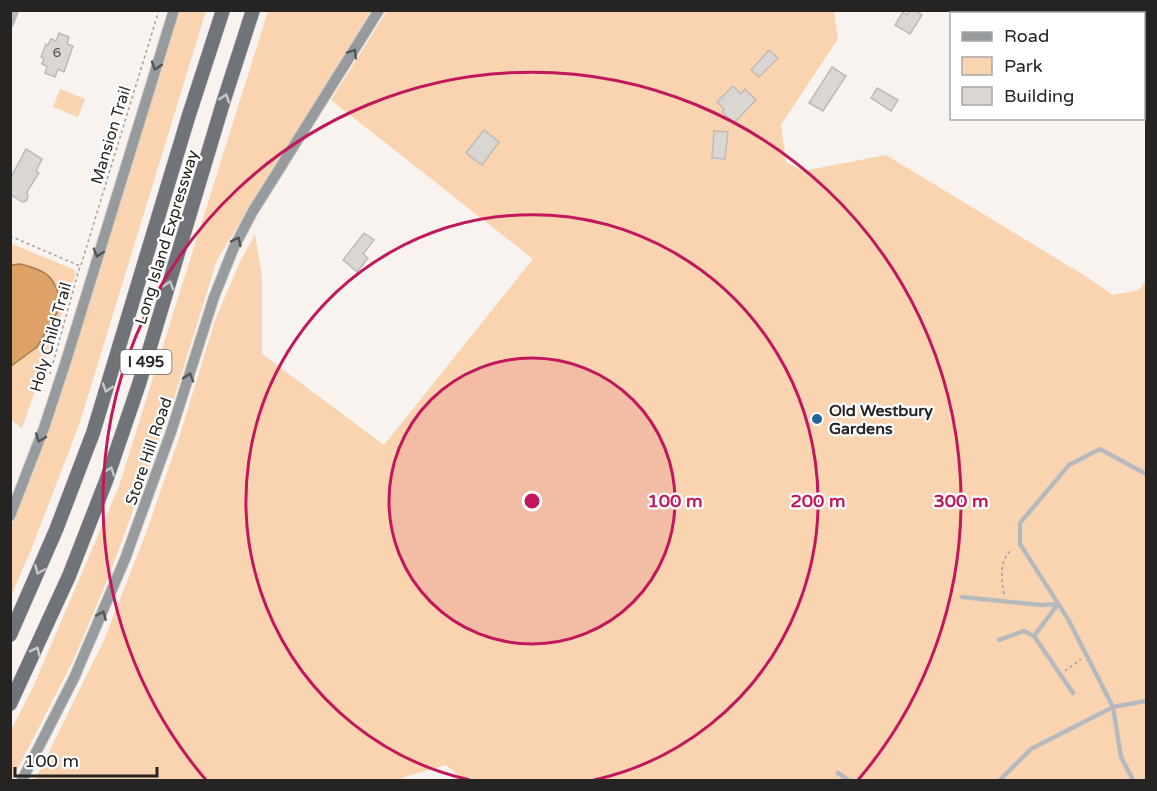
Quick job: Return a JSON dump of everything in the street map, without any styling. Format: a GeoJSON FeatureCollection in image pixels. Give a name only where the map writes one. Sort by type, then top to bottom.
{"type":"FeatureCollection","features":[{"type":"Feature","properties":{"kind":"highway","name":"Long Island Expressway"},"geometry":{"type":"LineString","coordinates":[[10,635],[56,530],[93,433],[223,10]]}},
{"type":"Feature","properties":{"kind":"highway","name":"Long Island Expressway"},"geometry":{"type":"LineString","coordinates":[[10,704],[55,609],[106,481],[136,395],[253,10]]}},
{"type":"Feature","properties":{"kind":"main road"},"geometry":{"type":"LineString","coordinates":[[10,516],[62,372],[174,10]]}},
{"type":"Feature","properties":{"kind":"main road","name":"Store Hill Road"},"geometry":{"type":"LineString","coordinates":[[22,780],[74,678],[125,559],[171,432],[214,297],[234,247],[257,204],[379,10]]}},
{"type":"Feature","properties":{"kind":"street"},"geometry":{"type":"LineString","coordinates":[[10,23],[15,10]]}},
{"type":"Feature","properties":{"kind":"lane"},"geometry":{"type":"LineString","coordinates":[[1133,780],[1122,757],[1113,707],[1058,604],[1020,544],[1020,523],[1069,465],[1100,449],[1146,474]]}},
{"type":"Feature","properties":{"kind":"lane"},"geometry":{"type":"LineString","coordinates":[[962,597],[1041,605],[1058,604]]}},
{"type":"Feature","properties":{"kind":"lane"},"geometry":{"type":"LineString","coordinates":[[1034,636],[1058,604]]}},
{"type":"Feature","properties":{"kind":"lane"},"geometry":{"type":"LineString","coordinates":[[999,639],[1024,631],[1034,636],[1073,693]]}},
{"type":"Feature","properties":{"kind":"lane"},"geometry":{"type":"LineString","coordinates":[[1000,780],[1031,749],[1113,707],[1146,700]]}},
{"type":"Feature","properties":{"kind":"lane"},"geometry":{"type":"LineString","coordinates":[[838,773],[848,780]]}},
{"type":"Feature","properties":{"kind":"path","name":"Mansion Trail"},"geometry":{"type":"LineString","coordinates":[[80,266],[159,10]]}},
{"type":"Feature","properties":{"kind":"path","name":"Holy Child Trail"},"geometry":{"type":"LineString","coordinates":[[10,236],[80,266],[48,381]]}},
{"type":"Feature","properties":{"kind":"path"},"geometry":{"type":"LineString","coordinates":[[1006,600],[1002,583],[1002,566],[1006,554],[1020,544]]}},
{"type":"Feature","properties":{"kind":"path"},"geometry":{"type":"LineString","coordinates":[[1060,675],[1086,655]]}},
{"type":"Feature","properties":{"kind":"green space"},"geometry":{"type":"Polygon","coordinates":[[[178,11],[206,11],[79,425],[11,596],[11,528],[53,415],[178,11]]]}},
{"type":"Feature","properties":{"kind":"green space"},"geometry":{"type":"Polygon","coordinates":[[[268,11],[371,11],[217,260],[171,408],[109,576],[73,661],[11,780],[11,730],[34,685],[119,486],[268,11]]]}},
{"type":"Feature","properties":{"kind":"green space"},"geometry":{"type":"Polygon","coordinates":[[[387,11],[834,11],[838,39],[781,125],[786,162],[803,171],[886,155],[1113,295],[1139,290],[1146,280],[1146,780],[463,780],[446,765],[404,777],[401,780],[35,780],[104,640],[146,533],[179,438],[215,320],[239,264],[255,234],[262,276],[262,354],[384,445],[533,259],[331,100],[387,11]]]}},
{"type":"Feature","properties":{"kind":"green space"},"geometry":{"type":"Polygon","coordinates":[[[60,89],[85,99],[78,117],[53,107],[60,89]]]}},
{"type":"Feature","properties":{"kind":"green space"},"geometry":{"type":"Polygon","coordinates":[[[10,243],[73,269],[76,273],[22,428],[11,420],[11,366],[37,347],[62,305],[20,264],[11,265],[10,243]]]}},
{"type":"Feature","properties":{"kind":"shaded area"},"geometry":{"type":"Polygon","coordinates":[[[20,264],[45,273],[53,281],[62,305],[37,347],[11,366],[11,265],[20,264]]]}},
{"type":"Feature","properties":{"kind":"building"},"geometry":{"type":"Polygon","coordinates":[[[910,10],[915,10],[922,15],[910,34],[895,25],[903,12],[907,15],[910,10]]]}},
{"type":"Feature","properties":{"kind":"building"},"geometry":{"type":"Polygon","coordinates":[[[59,33],[69,37],[67,44],[73,46],[64,72],[58,69],[55,77],[45,73],[47,66],[42,64],[44,58],[41,57],[46,44],[48,45],[51,39],[56,41],[59,33]]]}},
{"type":"Feature","properties":{"kind":"building"},"geometry":{"type":"Polygon","coordinates":[[[769,50],[778,58],[759,77],[751,70],[769,50]]]}},
{"type":"Feature","properties":{"kind":"building"},"geometry":{"type":"Polygon","coordinates":[[[832,67],[846,76],[823,111],[809,103],[832,67]]]}},
{"type":"Feature","properties":{"kind":"building"},"geometry":{"type":"Polygon","coordinates":[[[733,86],[741,94],[745,89],[756,100],[734,123],[722,112],[724,109],[717,102],[733,86]]]}},
{"type":"Feature","properties":{"kind":"building"},"geometry":{"type":"Polygon","coordinates":[[[877,88],[898,100],[891,111],[871,98],[877,88]]]}},
{"type":"Feature","properties":{"kind":"building"},"geometry":{"type":"Polygon","coordinates":[[[484,130],[499,142],[482,165],[466,153],[484,130]]]}},
{"type":"Feature","properties":{"kind":"building"},"geometry":{"type":"Polygon","coordinates":[[[714,131],[728,132],[725,159],[712,158],[714,131]]]}},
{"type":"Feature","properties":{"kind":"building"},"geometry":{"type":"Polygon","coordinates":[[[26,149],[42,159],[36,171],[39,173],[27,192],[28,197],[22,202],[10,194],[10,179],[26,149]]]}},
{"type":"Feature","properties":{"kind":"building"},"geometry":{"type":"Polygon","coordinates":[[[364,233],[374,240],[363,254],[368,258],[357,272],[343,260],[364,233]]]}},
{"type":"Feature","properties":{"kind":"place","name":"Old Westbury Gardens"},"geometry":{"type":"Point","coordinates":[817,419]}}]}
